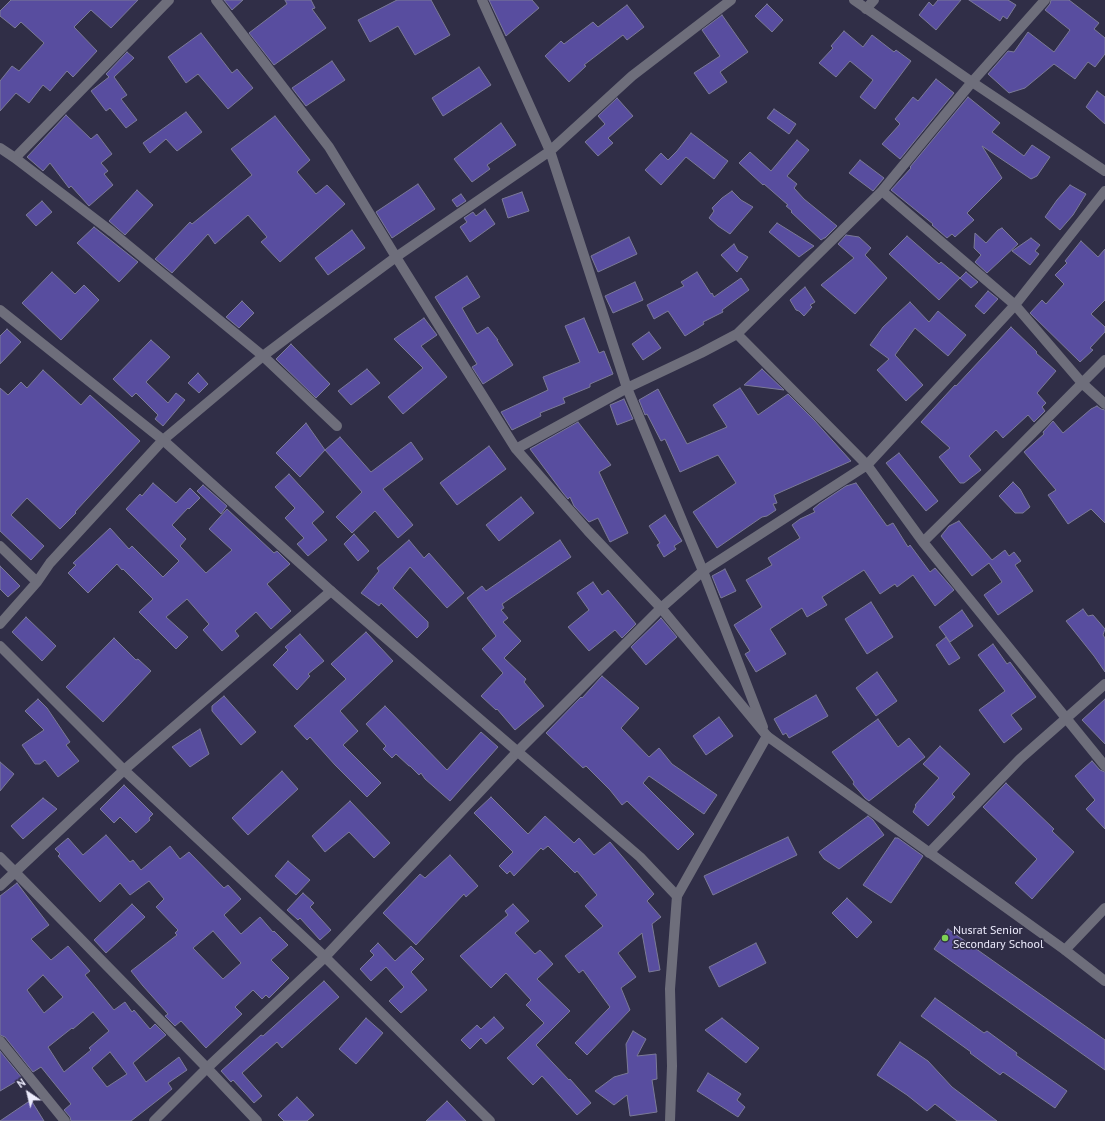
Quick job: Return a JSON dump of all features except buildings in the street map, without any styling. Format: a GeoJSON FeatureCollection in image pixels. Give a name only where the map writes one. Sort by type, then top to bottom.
{"type":"FeatureCollection","features":[{"type":"Feature","properties":{"kind":"street"},"geometry":{"type":"LineString","coordinates":[[15,158],[169,0]]}},
{"type":"Feature","properties":{"kind":"street"},"geometry":{"type":"LineString","coordinates":[[216,0],[330,147],[396,257],[516,449],[588,531],[661,608],[767,736],[1065,950],[1105,981]]}},
{"type":"Feature","properties":{"kind":"street"},"geometry":{"type":"LineString","coordinates":[[482,0],[550,151],[627,388],[703,571],[767,736]]}},
{"type":"Feature","properties":{"kind":"street"},"geometry":{"type":"LineString","coordinates":[[0,624],[37,582],[50,563],[163,440],[263,356],[304,325],[396,257],[550,151],[632,76],[731,0]]}},
{"type":"Feature","properties":{"kind":"street"},"geometry":{"type":"LineString","coordinates":[[854,0],[1105,172]]}},
{"type":"Feature","properties":{"kind":"street"},"geometry":{"type":"LineString","coordinates":[[866,9],[874,0]]}},
{"type":"Feature","properties":{"kind":"street"},"geometry":{"type":"LineString","coordinates":[[516,449],[627,388],[737,334],[882,191],[972,82],[1045,0]]}},
{"type":"Feature","properties":{"kind":"street"},"geometry":{"type":"LineString","coordinates":[[0,148],[112,232],[263,356],[338,426]]}},
{"type":"Feature","properties":{"kind":"street"},"geometry":{"type":"LineString","coordinates":[[882,191],[1015,305],[1082,383],[1105,404]]}},
{"type":"Feature","properties":{"kind":"street"},"geometry":{"type":"LineString","coordinates":[[154,1121],[207,1068],[325,957],[517,752],[661,608],[703,571],[867,464],[1015,305],[1105,191]]}},
{"type":"Feature","properties":{"kind":"street"},"geometry":{"type":"LineString","coordinates":[[0,310],[163,440],[331,591],[640,857],[677,896]]}},
{"type":"Feature","properties":{"kind":"street"},"geometry":{"type":"LineString","coordinates":[[737,334],[867,464],[923,542],[1105,766]]}},
{"type":"Feature","properties":{"kind":"street"},"geometry":{"type":"LineString","coordinates":[[923,542],[1105,360]]}},
{"type":"Feature","properties":{"kind":"street"},"geometry":{"type":"LineString","coordinates":[[0,546],[37,582]]}},
{"type":"Feature","properties":{"kind":"street"},"geometry":{"type":"LineString","coordinates":[[0,886],[124,770],[331,591]]}},
{"type":"Feature","properties":{"kind":"street"},"geometry":{"type":"LineString","coordinates":[[0,646],[124,770],[325,957],[490,1121]]}},
{"type":"Feature","properties":{"kind":"street"},"geometry":{"type":"LineString","coordinates":[[929,853],[1020,759],[1105,684]]}},
{"type":"Feature","properties":{"kind":"street"},"geometry":{"type":"LineString","coordinates":[[670,1121],[672,1066],[670,989],[677,896],[767,736]]}},
{"type":"Feature","properties":{"kind":"street"},"geometry":{"type":"LineString","coordinates":[[0,857],[257,1121]]}},
{"type":"Feature","properties":{"kind":"street"},"geometry":{"type":"LineString","coordinates":[[1065,950],[1105,908]]}},
{"type":"Feature","properties":{"kind":"street"},"geometry":{"type":"LineString","coordinates":[[0,1041],[65,1121]]}},
{"type":"Feature","properties":{"kind":"place","name":"Nusrat Senior Secondary School"},"geometry":{"type":"Point","coordinates":[945,938]}}]}
